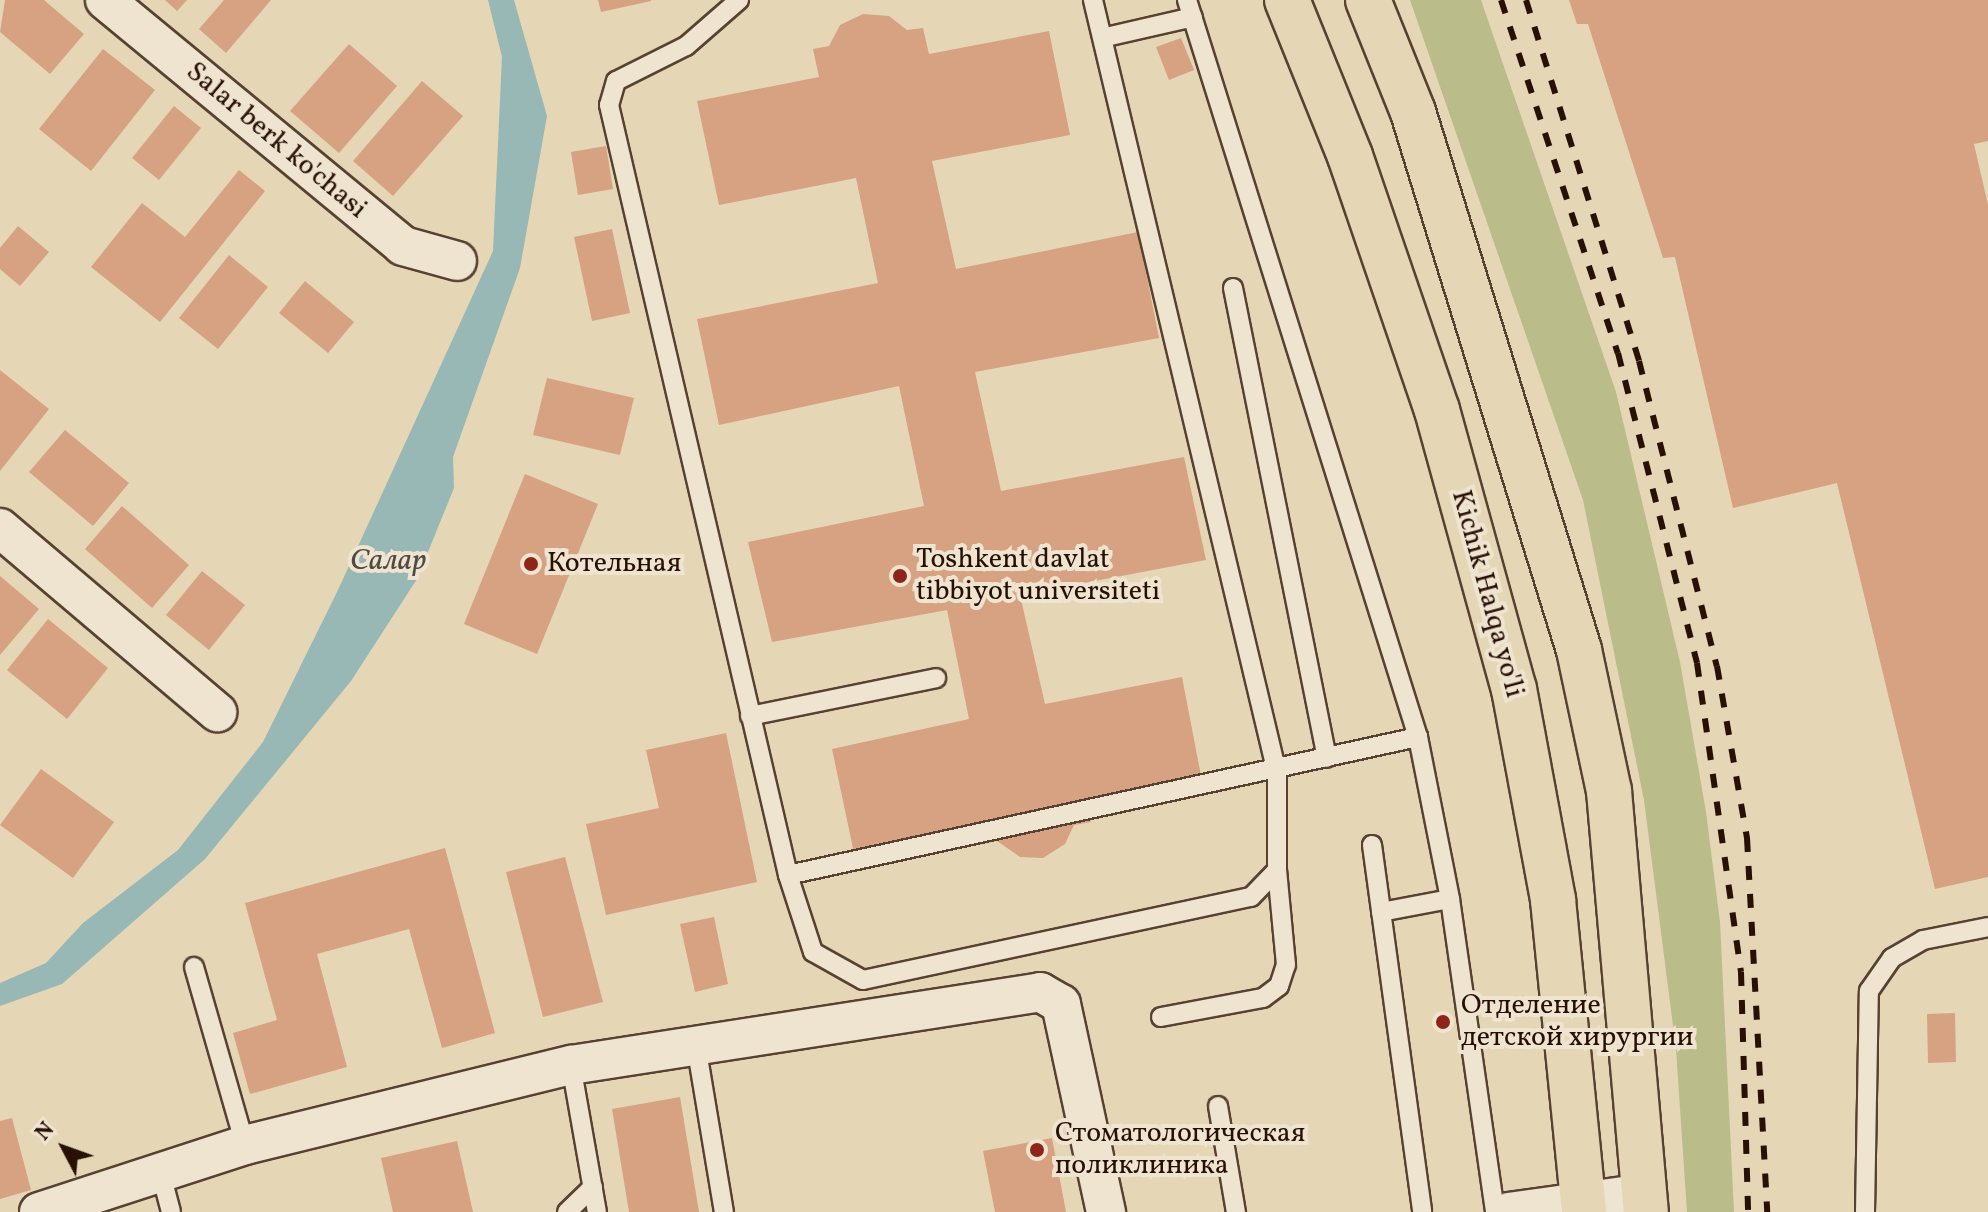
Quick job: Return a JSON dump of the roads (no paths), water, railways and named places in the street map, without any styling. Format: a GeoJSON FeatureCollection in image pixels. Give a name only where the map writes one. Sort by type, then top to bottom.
{"type":"FeatureCollection","features":[{"type":"Feature","properties":{"kind":"highway","name":"Kichik Halqa yo'li"},"geometry":{"type":"LineString","coordinates":[[1287,0],[1350,156],[1437,410],[1514,689],[1553,900],[1584,1206]]}},
{"type":"Feature","properties":{"kind":"highway"},"geometry":{"type":"LineString","coordinates":[[1368,0],[1413,112],[1579,650],[1609,791],[1646,1202]]}},
{"type":"Feature","properties":{"kind":"street","name":"Salar berk ko'chasi"},"geometry":{"type":"LineString","coordinates":[[105,0],[403,246],[457,261]]}},
{"type":"Feature","properties":{"kind":"street"},"geometry":{"type":"LineString","coordinates":[[0,528],[217,712]]}},
{"type":"Feature","properties":{"kind":"street"},"geometry":{"type":"LineString","coordinates":[[39,1212],[160,1170],[245,1145],[571,1065],[697,1051],[1040,992],[1061,1004],[1106,1212]]}},
{"type":"Feature","properties":{"kind":"street"},"geometry":{"type":"LineString","coordinates":[[1509,1212],[1646,1202]]}},
{"type":"Feature","properties":{"kind":"lane"},"geometry":{"type":"LineString","coordinates":[[739,0],[686,46],[616,81],[609,105],[788,875],[813,952],[863,980],[1251,897],[1277,870]]}},
{"type":"Feature","properties":{"kind":"lane"},"geometry":{"type":"LineString","coordinates":[[1093,0],[1106,37],[1277,773],[1277,870],[1286,965],[1279,986],[1263,998],[1161,1017]]}},
{"type":"Feature","properties":{"kind":"lane"},"geometry":{"type":"LineString","coordinates":[[1106,37],[1190,9],[1418,737],[1450,899],[1495,1212]]}},
{"type":"Feature","properties":{"kind":"lane"},"geometry":{"type":"LineString","coordinates":[[1233,288],[1327,758]]}},
{"type":"Feature","properties":{"kind":"lane"},"geometry":{"type":"LineString","coordinates":[[750,716],[936,678]]}},
{"type":"Feature","properties":{"kind":"lane"},"geometry":{"type":"LineString","coordinates":[[788,875],[1277,773],[1418,737]]}},
{"type":"Feature","properties":{"kind":"lane"},"geometry":{"type":"LineString","coordinates":[[1372,845],[1422,1212]]}},
{"type":"Feature","properties":{"kind":"lane"},"geometry":{"type":"LineString","coordinates":[[1381,912],[1450,899]]}},
{"type":"Feature","properties":{"kind":"lane"},"geometry":{"type":"LineString","coordinates":[[1865,1212],[1869,991],[1892,958],[1923,940],[1988,927]]}},
{"type":"Feature","properties":{"kind":"lane"},"geometry":{"type":"LineString","coordinates":[[194,967],[245,1145]]}},
{"type":"Feature","properties":{"kind":"lane"},"geometry":{"type":"LineString","coordinates":[[697,1051],[724,1212]]}},
{"type":"Feature","properties":{"kind":"lane"},"geometry":{"type":"LineString","coordinates":[[571,1065],[597,1212]]}},
{"type":"Feature","properties":{"kind":"lane"},"geometry":{"type":"LineString","coordinates":[[1218,1106],[1236,1212]]}},
{"type":"Feature","properties":{"kind":"lane"},"geometry":{"type":"LineString","coordinates":[[160,1170],[171,1212]]}},
{"type":"Feature","properties":{"kind":"lane"},"geometry":{"type":"LineString","coordinates":[[567,1212],[593,1187]]}},
{"type":"Feature","properties":{"kind":"water","name":"Салар"},"geometry":{"type":"Polygon","coordinates":[[[488,0],[514,0],[547,116],[520,268],[453,457],[454,488],[417,579],[351,681],[205,859],[62,984],[0,1006],[0,983],[46,963],[83,923],[178,850],[263,742],[338,590],[493,251],[502,57],[488,0]]]}},
{"type":"Feature","properties":{"kind":"railway"},"geometry":{"type":"LineString","coordinates":[[1501,0],[1618,353],[1697,663],[1741,972],[1748,1212]]}},
{"type":"Feature","properties":{"kind":"railway"},"geometry":{"type":"LineString","coordinates":[[1526,0],[1639,361],[1717,666],[1747,838],[1767,1212]]}},
{"type":"Feature","properties":{"kind":"place","name":"Котельная"},"geometry":{"type":"Point","coordinates":[531,564]}},
{"type":"Feature","properties":{"kind":"place","name":"Toshkent davlat tibbiyot universiteti"},"geometry":{"type":"Point","coordinates":[900,576]}},
{"type":"Feature","properties":{"kind":"place","name":"Отделение детской хирургии"},"geometry":{"type":"Point","coordinates":[1443,1022]}},
{"type":"Feature","properties":{"kind":"place","name":"Стоматологическая поликлиника"},"geometry":{"type":"Point","coordinates":[1037,1150]}}]}
